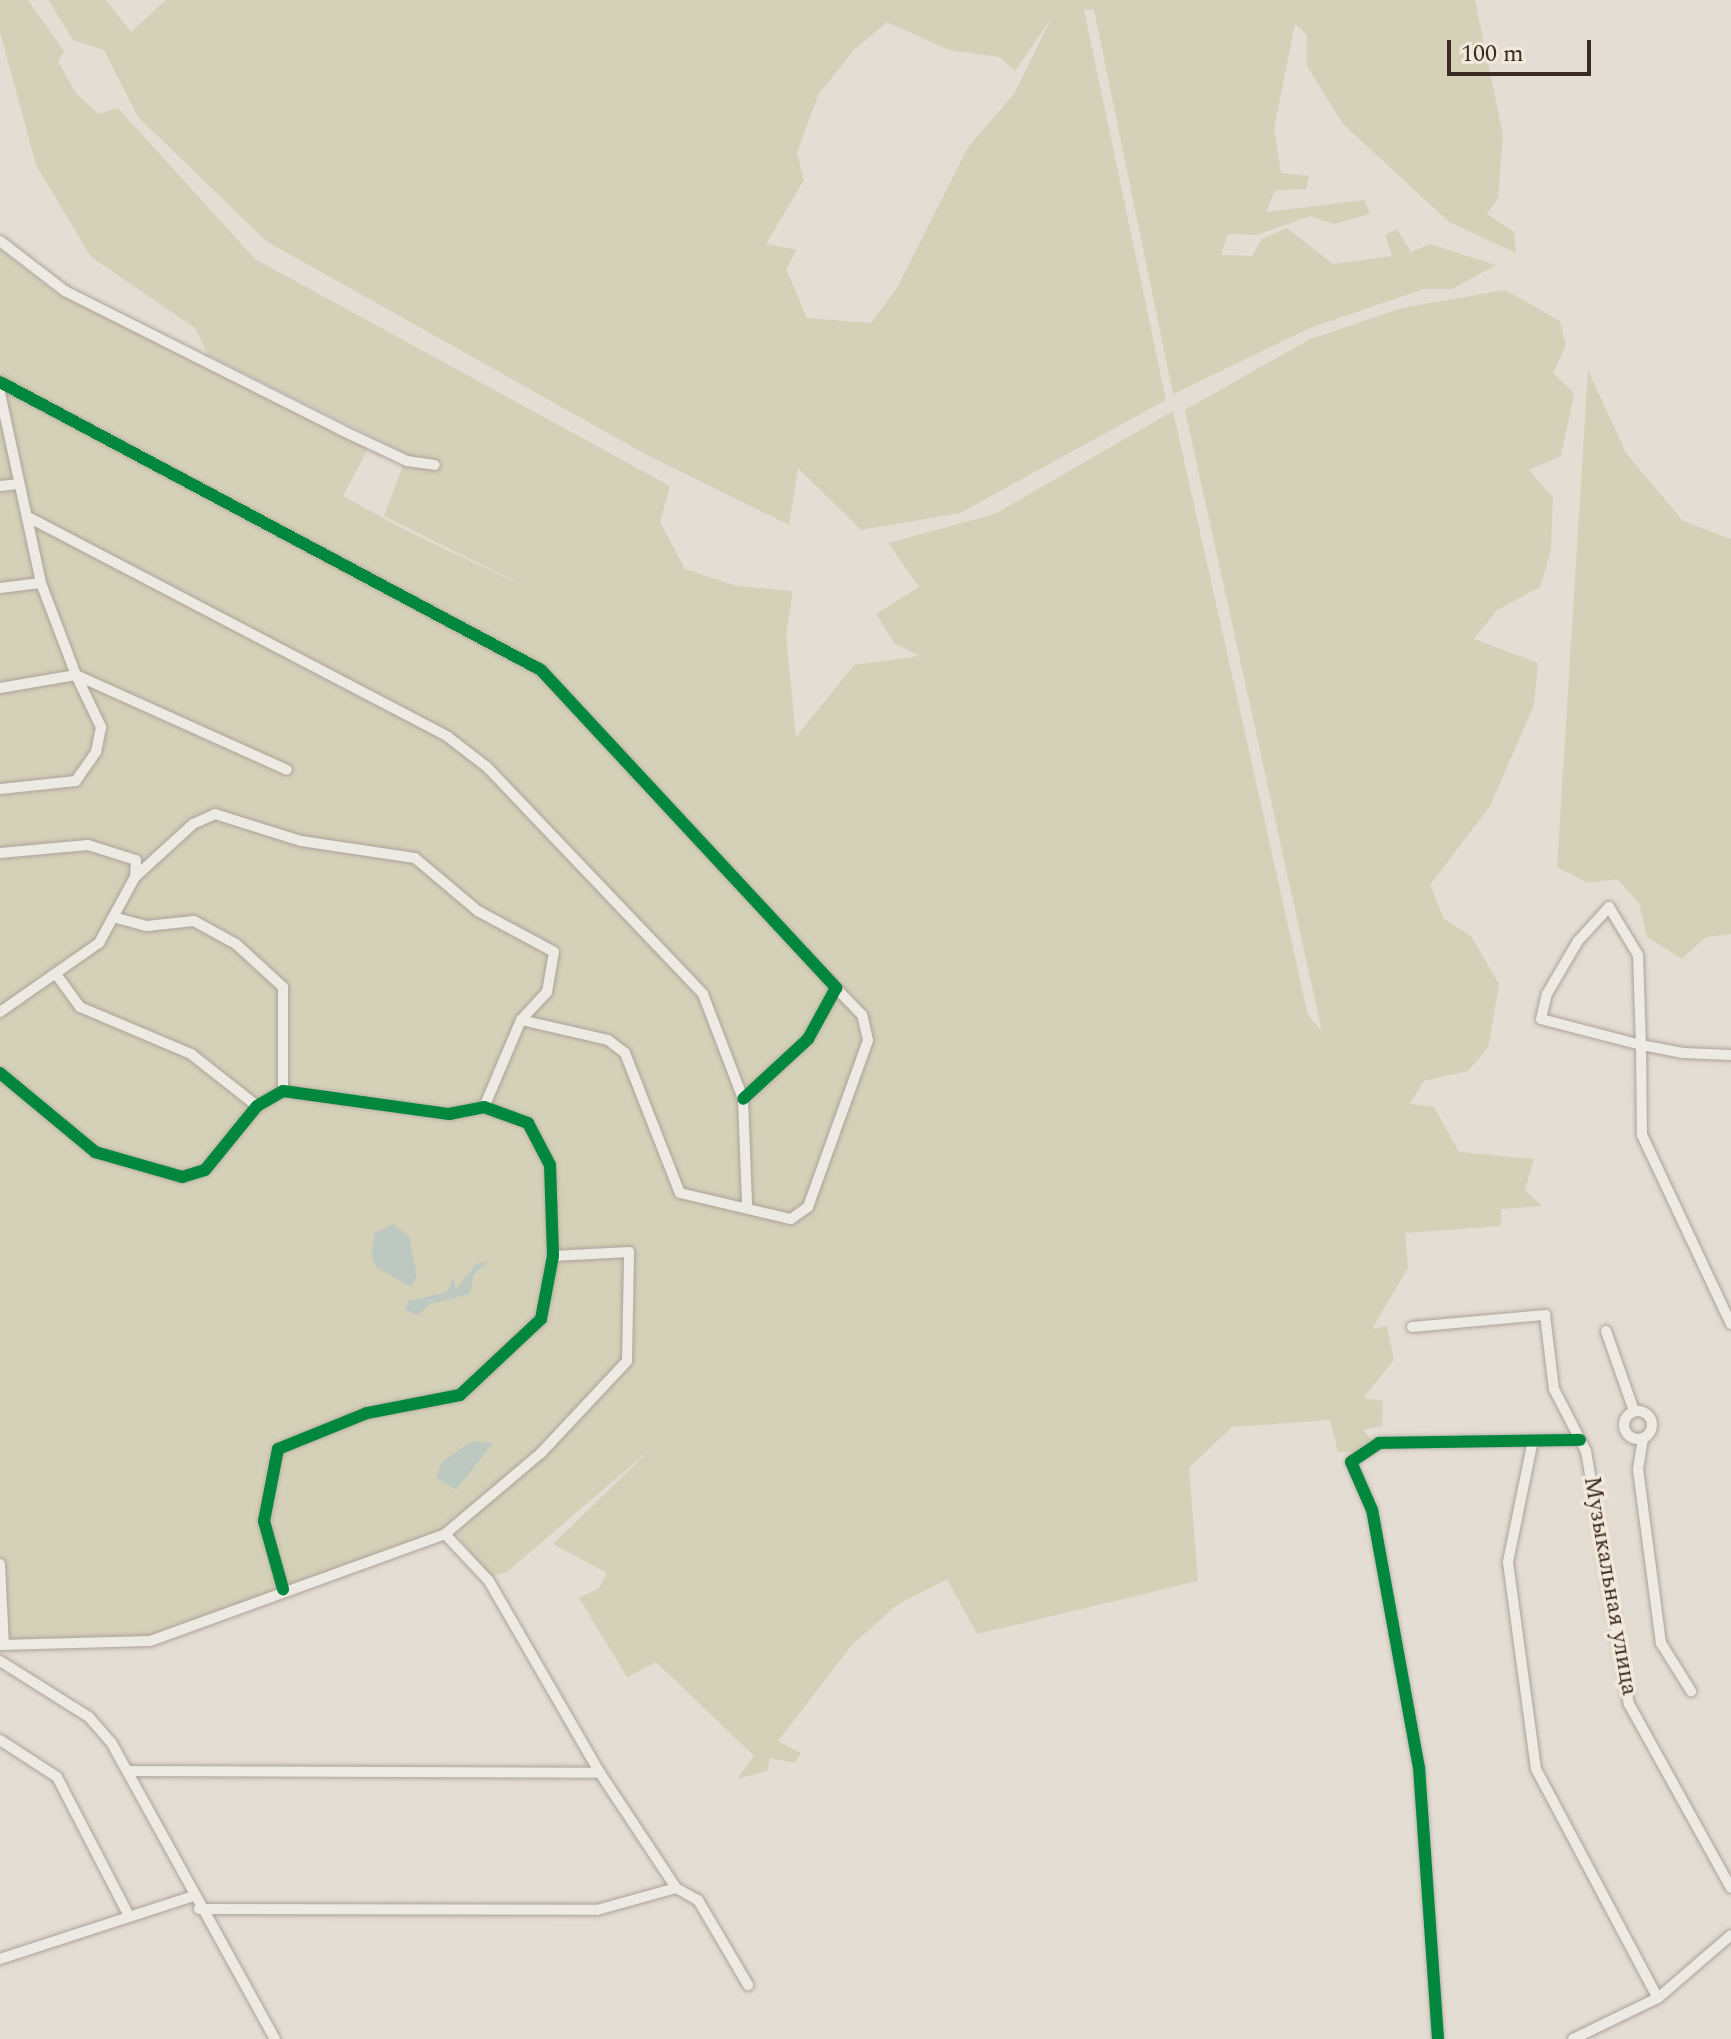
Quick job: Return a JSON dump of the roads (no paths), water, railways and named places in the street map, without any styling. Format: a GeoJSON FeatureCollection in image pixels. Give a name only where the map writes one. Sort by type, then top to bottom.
{"type":"FeatureCollection","features":[{"type":"Feature","properties":{"kind":"street"},"geometry":{"type":"LineString","coordinates":[[0,241],[65,291],[341,430],[407,461],[435,465]]}},
{"type":"Feature","properties":{"kind":"street"},"geometry":{"type":"LineString","coordinates":[[0,382],[541,670],[862,1015],[868,1040],[808,1207],[791,1219],[747,1205],[691,1199],[672,1185],[657,1125],[625,1053],[608,1040],[521,1020]]}},
{"type":"Feature","properties":{"kind":"street"},"geometry":{"type":"LineString","coordinates":[[0,393],[41,583],[76,675],[101,727],[86,772],[76,781],[0,789]]}},
{"type":"Feature","properties":{"kind":"street"},"geometry":{"type":"LineString","coordinates":[[0,486],[18,484]]}},
{"type":"Feature","properties":{"kind":"street"},"geometry":{"type":"LineString","coordinates":[[28,517],[448,737],[487,767],[703,994],[743,1099],[747,1205]]}},
{"type":"Feature","properties":{"kind":"street"},"geometry":{"type":"LineString","coordinates":[[0,588],[41,583]]}},
{"type":"Feature","properties":{"kind":"street"},"geometry":{"type":"LineString","coordinates":[[0,688],[76,675],[287,770]]}},
{"type":"Feature","properties":{"kind":"street"},"geometry":{"type":"LineString","coordinates":[[0,1012],[99,943],[135,877],[193,824],[215,814],[301,841],[415,858],[478,911],[554,952],[547,992],[521,1020],[484,1107]]}},
{"type":"Feature","properties":{"kind":"street"},"geometry":{"type":"LineString","coordinates":[[0,853],[88,845],[136,860],[135,877]]}},
{"type":"Feature","properties":{"kind":"street"},"geometry":{"type":"LineString","coordinates":[[1731,1055],[1641,1045],[1541,1019],[1578,941],[1609,907],[1638,955],[1641,1045],[1642,1135],[1731,1324]]}},
{"type":"Feature","properties":{"kind":"street"},"geometry":{"type":"LineString","coordinates":[[113,917],[147,926],[194,921],[236,944],[283,987],[283,1091]]}},
{"type":"Feature","properties":{"kind":"street"},"geometry":{"type":"LineString","coordinates":[[56,974],[80,1007],[191,1054],[257,1106]]}},
{"type":"Feature","properties":{"kind":"street"},"geometry":{"type":"LineString","coordinates":[[743,1099],[808,1039],[836,988]]}},
{"type":"Feature","properties":{"kind":"street"},"geometry":{"type":"LineString","coordinates":[[0,1073],[95,1152],[182,1177],[224,1152],[257,1106],[283,1091],[449,1114],[484,1107],[528,1123],[550,1165],[553,1256],[541,1319],[460,1395],[367,1413],[278,1449],[264,1521],[283,1589]]}},
{"type":"Feature","properties":{"kind":"street"},"geometry":{"type":"LineString","coordinates":[[0,1564],[2,1645],[150,1641],[283,1589],[445,1534],[541,1453],[627,1361],[629,1252],[553,1256]]}},
{"type":"Feature","properties":{"kind":"street","name":"Музыкальная улица"},"geometry":{"type":"LineString","coordinates":[[1412,1327],[1545,1315],[1554,1389],[1580,1440],[1629,1704],[1731,1888]]}},
{"type":"Feature","properties":{"kind":"street"},"geometry":{"type":"LineString","coordinates":[[1606,1331],[1634,1411],[1624,1430],[1643,1438]]}},
{"type":"Feature","properties":{"kind":"street"},"geometry":{"type":"LineString","coordinates":[[1634,1411],[1650,1418],[1638,1469],[1661,1643],[1691,1691]]}},
{"type":"Feature","properties":{"kind":"street"},"geometry":{"type":"LineString","coordinates":[[1533,1440],[1508,1562],[1536,1769],[1658,1998]]}},
{"type":"Feature","properties":{"kind":"street"},"geometry":{"type":"LineString","coordinates":[[1438,2039],[1419,1768],[1372,1510],[1351,1462],[1379,1443],[1580,1440]]}},
{"type":"Feature","properties":{"kind":"street"},"geometry":{"type":"LineString","coordinates":[[445,1534],[489,1581],[600,1773],[676,1888],[698,1900],[748,1985]]}},
{"type":"Feature","properties":{"kind":"street"},"geometry":{"type":"LineString","coordinates":[[0,1661],[89,1717],[129,1771],[191,1897],[275,2039]]}},
{"type":"Feature","properties":{"kind":"street"},"geometry":{"type":"LineString","coordinates":[[0,1740],[57,1777],[129,1916]]}},
{"type":"Feature","properties":{"kind":"street"},"geometry":{"type":"LineString","coordinates":[[129,1771],[600,1773]]}},
{"type":"Feature","properties":{"kind":"street"},"geometry":{"type":"LineString","coordinates":[[199,1909],[597,1910],[676,1888]]}},
{"type":"Feature","properties":{"kind":"street"},"geometry":{"type":"LineString","coordinates":[[0,1959],[191,1897]]}},
{"type":"Feature","properties":{"kind":"street"},"geometry":{"type":"LineString","coordinates":[[1573,2039],[1658,1998],[1731,1935]]}}]}
